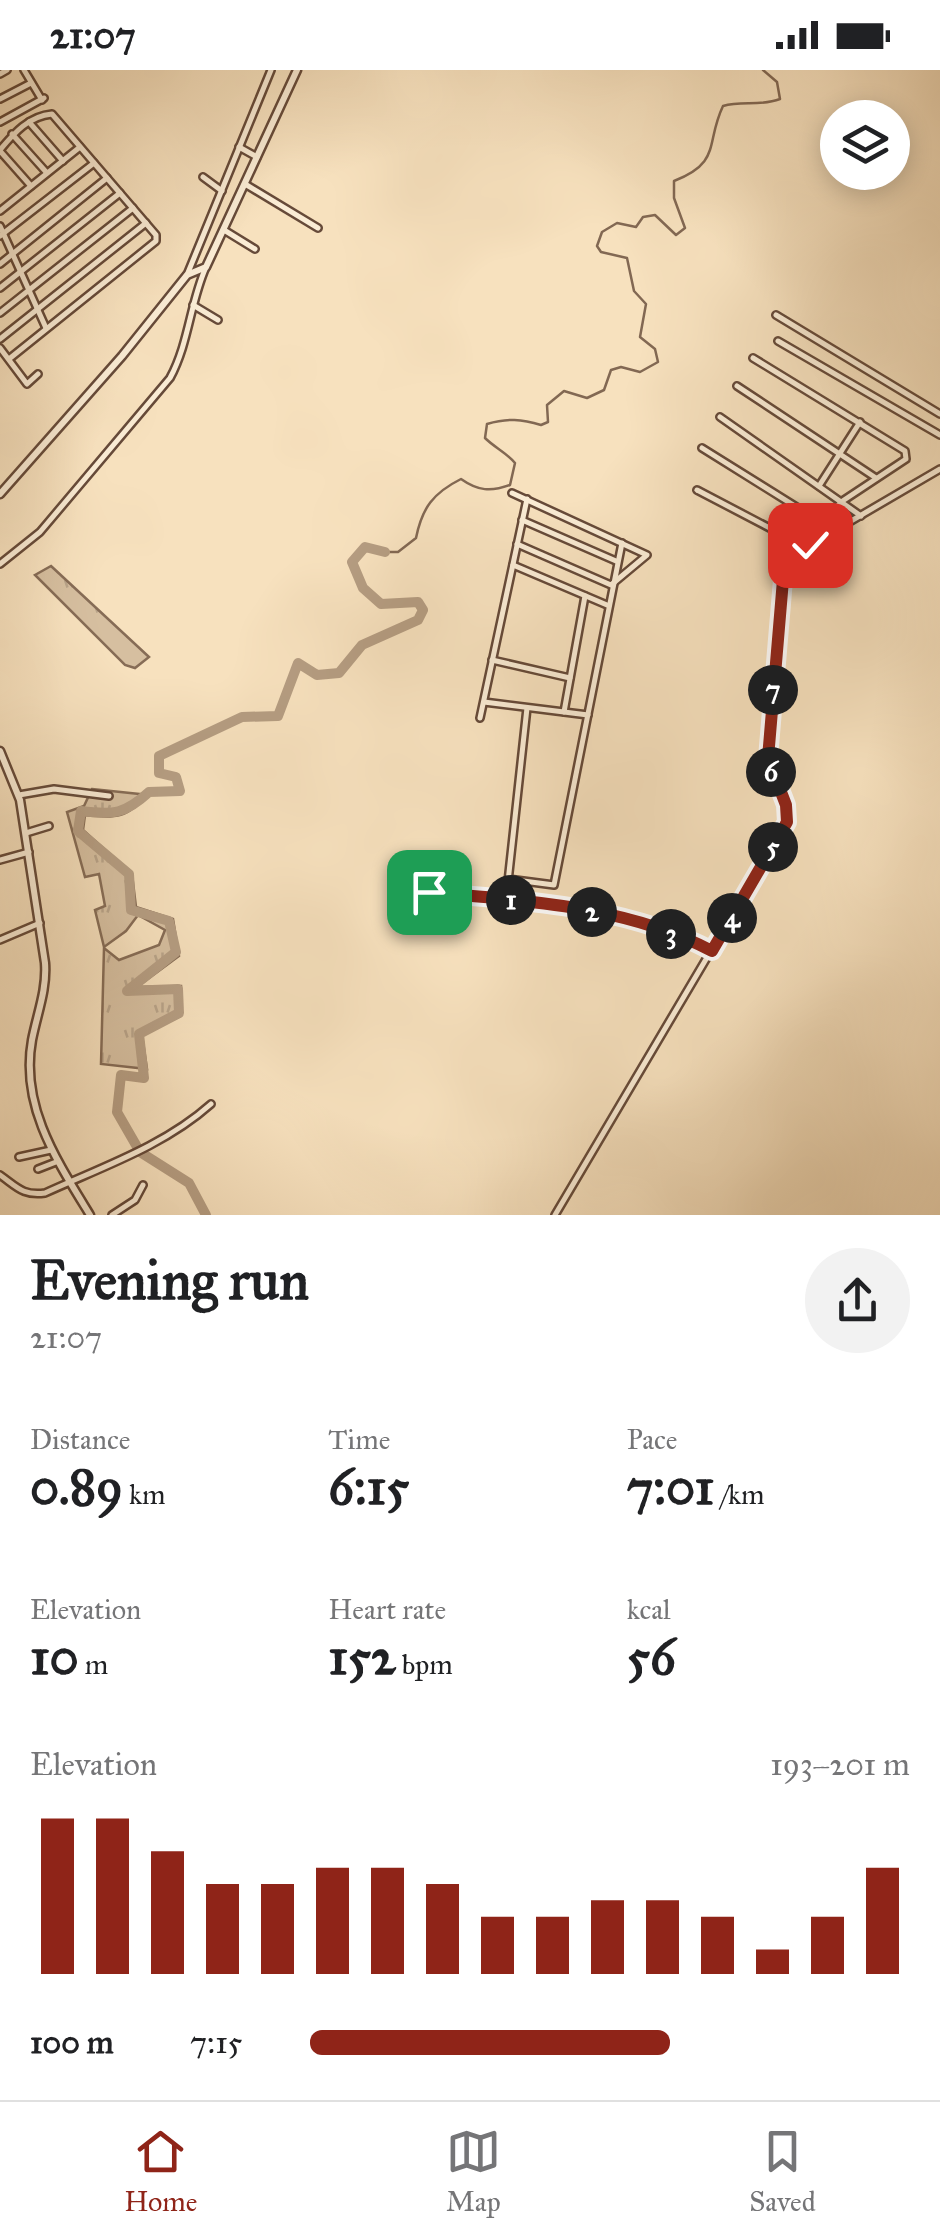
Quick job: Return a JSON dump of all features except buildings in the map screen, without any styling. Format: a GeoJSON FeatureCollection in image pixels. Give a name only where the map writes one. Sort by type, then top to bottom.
{"type":"FeatureCollection","features":[{"type":"Feature","properties":{"kind":"street"},"geometry":{"type":"LineString","coordinates":[[0,74],[7,70]]}},
{"type":"Feature","properties":{"kind":"street"},"geometry":{"type":"LineString","coordinates":[[0,122],[43,99],[24,70]]}},
{"type":"Feature","properties":{"kind":"street"},"geometry":{"type":"LineString","coordinates":[[0,494],[114,366],[187,275],[271,70]]}},
{"type":"Feature","properties":{"kind":"street"},"geometry":{"type":"LineString","coordinates":[[0,564],[40,532],[166,384],[181,354],[197,284],[297,70]]}},
{"type":"Feature","properties":{"kind":"street"},"geometry":{"type":"LineString","coordinates":[[0,99],[31,83]]}},
{"type":"Feature","properties":{"kind":"street"},"geometry":{"type":"LineString","coordinates":[[8,359],[156,241],[156,234],[52,114],[44,114],[12,134],[0,151],[31,186]]}},
{"type":"Feature","properties":{"kind":"street"},"geometry":{"type":"LineString","coordinates":[[30,122],[63,161]]}},
{"type":"Feature","properties":{"kind":"street"},"geometry":{"type":"LineString","coordinates":[[12,134],[47,173]]}},
{"type":"Feature","properties":{"kind":"street"},"geometry":{"type":"LineString","coordinates":[[0,211],[80,147]]}},
{"type":"Feature","properties":{"kind":"street"},"geometry":{"type":"LineString","coordinates":[[240,147],[257,157]]}},
{"type":"Feature","properties":{"kind":"street"},"geometry":{"type":"LineString","coordinates":[[46,330],[1,232],[94,163]]}},
{"type":"Feature","properties":{"kind":"street"},"geometry":{"type":"LineString","coordinates":[[202,177],[222,191]]}},
{"type":"Feature","properties":{"kind":"street"},"geometry":{"type":"LineString","coordinates":[[0,264],[107,178]]}},
{"type":"Feature","properties":{"kind":"street"},"geometry":{"type":"LineString","coordinates":[[245,184],[318,228]]}},
{"type":"Feature","properties":{"kind":"street"},"geometry":{"type":"LineString","coordinates":[[0,288],[120,193]]}},
{"type":"Feature","properties":{"kind":"street"},"geometry":{"type":"LineString","coordinates":[[0,313],[133,208]]}},
{"type":"Feature","properties":{"kind":"street"},"geometry":{"type":"LineString","coordinates":[[0,338],[146,223]]}},
{"type":"Feature","properties":{"kind":"street"},"geometry":{"type":"LineString","coordinates":[[224,230],[255,250]]}},
{"type":"Feature","properties":{"kind":"street"},"geometry":{"type":"LineString","coordinates":[[187,275],[206,267]]}},
{"type":"Feature","properties":{"kind":"street"},"geometry":{"type":"LineString","coordinates":[[194,305],[218,320]]}},
{"type":"Feature","properties":{"kind":"street"},"geometry":{"type":"LineString","coordinates":[[776,315],[940,414]]}},
{"type":"Feature","properties":{"kind":"street"},"geometry":{"type":"LineString","coordinates":[[778,341],[940,436]]}},
{"type":"Feature","properties":{"kind":"street"},"geometry":{"type":"LineString","coordinates":[[0,348],[28,384],[38,374]]}},
{"type":"Feature","properties":{"kind":"street"},"geometry":{"type":"LineString","coordinates":[[753,358],[903,448],[907,455],[906,460],[841,502],[824,522]]}},
{"type":"Feature","properties":{"kind":"street"},"geometry":{"type":"LineString","coordinates":[[737,386],[876,478]]}},
{"type":"Feature","properties":{"kind":"street"},"geometry":{"type":"LineString","coordinates":[[720,417],[861,516]]}},
{"type":"Feature","properties":{"kind":"street"},"geometry":{"type":"LineString","coordinates":[[819,486],[860,422]]}},
{"type":"Feature","properties":{"kind":"street"},"geometry":{"type":"LineString","coordinates":[[702,448],[835,530]]}},
{"type":"Feature","properties":{"kind":"street"},"geometry":{"type":"LineString","coordinates":[[555,1215],[787,822],[785,802],[768,764],[784,572],[807,547],[940,469]]}},
{"type":"Feature","properties":{"kind":"street"},"geometry":{"type":"LineString","coordinates":[[697,490],[807,547]]}},
{"type":"Feature","properties":{"kind":"street"},"geometry":{"type":"LineString","coordinates":[[512,493],[648,555],[611,585]]}},
{"type":"Feature","properties":{"kind":"street"},"geometry":{"type":"LineString","coordinates":[[480,718],[527,499]]}},
{"type":"Feature","properties":{"kind":"street"},"geometry":{"type":"LineString","coordinates":[[522,520],[617,562]]}},
{"type":"Feature","properties":{"kind":"street"},"geometry":{"type":"LineString","coordinates":[[508,879],[554,885],[622,543]]}},
{"type":"Feature","properties":{"kind":"street"},"geometry":{"type":"LineString","coordinates":[[517,544],[611,585]]}},
{"type":"Feature","properties":{"kind":"street"},"geometry":{"type":"LineString","coordinates":[[513,564],[608,605]]}},
{"type":"Feature","properties":{"kind":"street"},"geometry":{"type":"LineString","coordinates":[[564,712],[585,596]]}},
{"type":"Feature","properties":{"kind":"street"},"geometry":{"type":"LineString","coordinates":[[492,660],[570,678]]}},
{"type":"Feature","properties":{"kind":"street"},"geometry":{"type":"LineString","coordinates":[[484,702],[588,715]]}},
{"type":"Feature","properties":{"kind":"street"},"geometry":{"type":"LineString","coordinates":[[506,900],[526,708]]}},
{"type":"Feature","properties":{"kind":"street"},"geometry":{"type":"LineString","coordinates":[[0,751],[19,795],[40,923],[45,979],[29,1066],[35,1105],[56,1162],[90,1215]]}},
{"type":"Feature","properties":{"kind":"street"},"geometry":{"type":"LineString","coordinates":[[19,795],[56,789],[109,796]]}},
{"type":"Feature","properties":{"kind":"street"},"geometry":{"type":"LineString","coordinates":[[26,833],[49,826]]}},
{"type":"Feature","properties":{"kind":"street"},"geometry":{"type":"LineString","coordinates":[[0,860],[29,852]]}},
{"type":"Feature","properties":{"kind":"street"},"geometry":{"type":"LineString","coordinates":[[429,892],[548,904],[623,918],[712,951]]}},
{"type":"Feature","properties":{"kind":"street"},"geometry":{"type":"LineString","coordinates":[[0,940],[40,923]]}},
{"type":"Feature","properties":{"kind":"street"},"geometry":{"type":"LineString","coordinates":[[0,1175],[18,1191],[31,1195],[45,1193],[184,1128],[211,1104]]}},
{"type":"Feature","properties":{"kind":"street"},"geometry":{"type":"LineString","coordinates":[[19,1157],[51,1150]]}},
{"type":"Feature","properties":{"kind":"street"},"geometry":{"type":"LineString","coordinates":[[38,1169],[56,1162]]}},
{"type":"Feature","properties":{"kind":"street"},"geometry":{"type":"LineString","coordinates":[[112,1215],[135,1200],[143,1185]]}},
{"type":"Feature","properties":{"kind":"green space"},"geometry":{"type":"Polygon","coordinates":[[[51,566],[149,657],[135,668],[125,665],[35,575],[51,566]]]}},
{"type":"Feature","properties":{"kind":"green space"},"geometry":{"type":"Polygon","coordinates":[[[92,789],[149,795],[121,815],[85,815],[83,830],[132,874],[136,907],[173,919],[179,956],[137,987],[181,986],[181,1016],[142,1035],[147,1069],[101,1064],[104,948],[119,960],[159,945],[165,930],[138,915],[126,931],[104,947],[95,910],[105,906],[99,874],[85,877],[67,812],[84,806],[92,789]]]}},
{"type":"Feature","properties":{"kind":"waterway"},"geometry":{"type":"LineString","coordinates":[[385,552],[398,552],[416,538],[430,502],[461,479],[485,489],[510,485],[515,463],[485,438],[487,424],[514,420],[541,425],[548,422],[547,405],[564,391],[587,398],[604,390],[611,370],[621,367],[640,372],[658,362],[655,349],[640,337],[646,304],[634,291],[627,258],[601,252],[597,246],[602,232],[617,223],[636,227],[643,217],[655,215],[676,235],[685,228],[674,198],[674,181],[706,159],[723,106],[780,99],[777,82],[763,70]]}},
{"type":"Feature","properties":{"kind":"waterway"},"geometry":{"type":"LineString","coordinates":[[206,1215],[189,1183],[140,1152],[117,1112],[121,1075],[144,1078],[139,1034],[179,1013],[178,989],[127,991],[176,952],[169,921],[131,910],[129,874],[78,831],[81,811],[118,811],[149,792],[180,791],[176,777],[159,773],[159,756],[242,717],[278,716],[298,663],[317,675],[339,673],[362,645],[418,620],[423,610],[418,602],[381,604],[363,588],[352,562],[365,547],[385,552]]}},
{"type":"Feature","properties":{"kind":"route"},"geometry":{"type":"LineString","coordinates":[[429,892],[548,904],[623,918],[712,951],[787,822],[785,802],[768,764],[774,670],[784,568],[810,545]]}}]}
